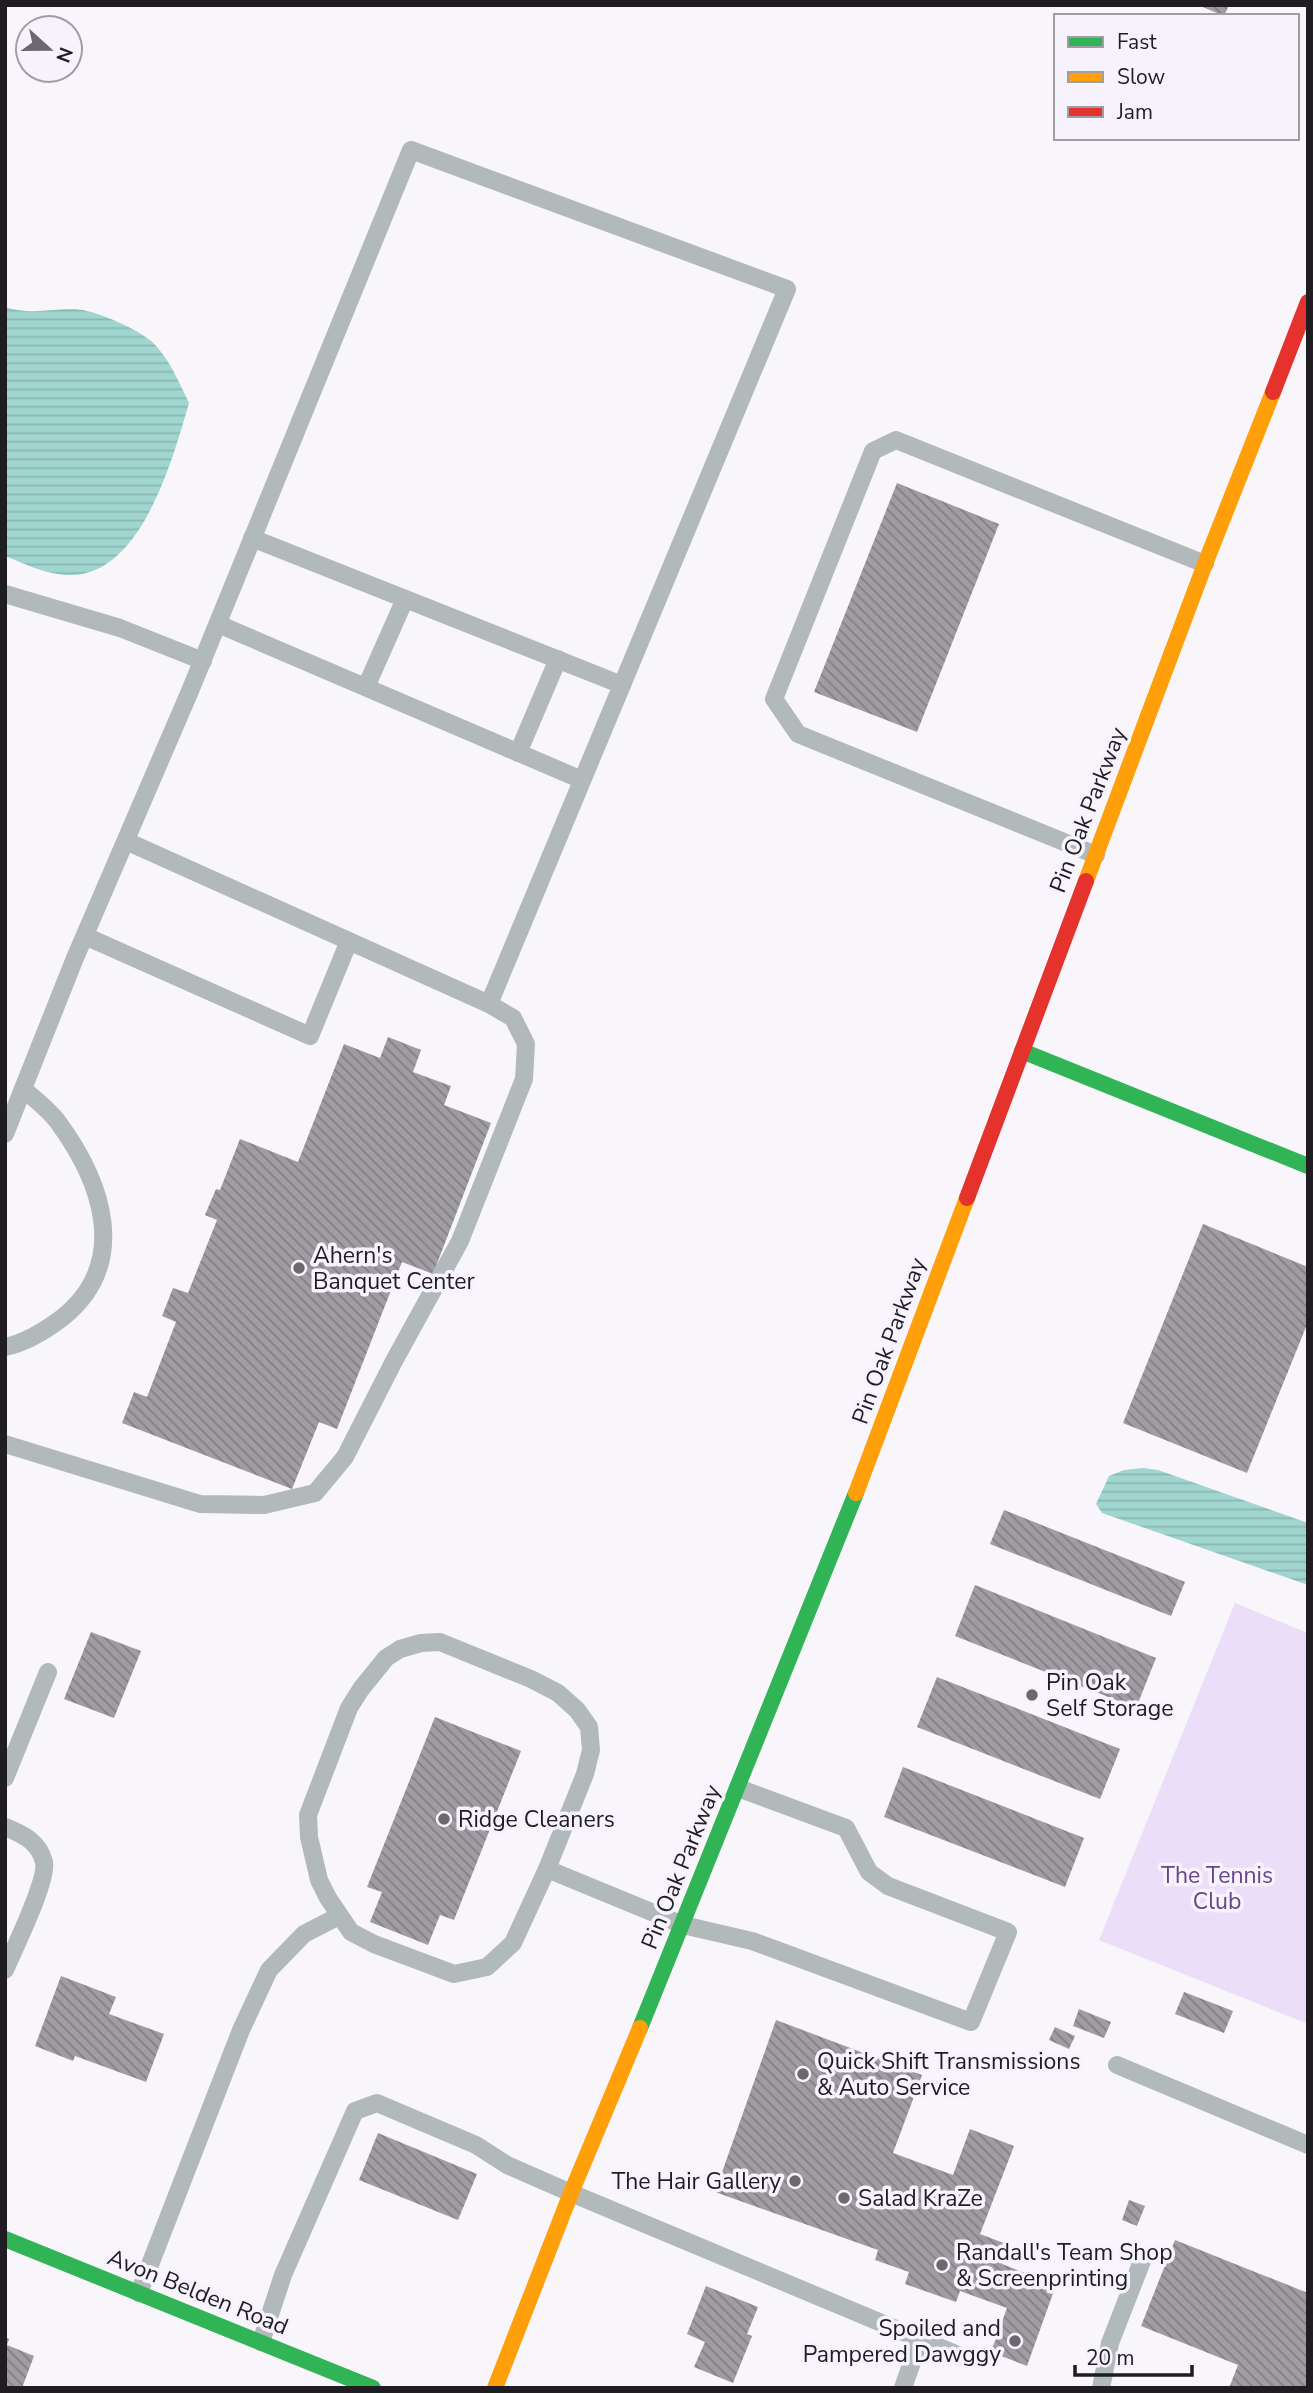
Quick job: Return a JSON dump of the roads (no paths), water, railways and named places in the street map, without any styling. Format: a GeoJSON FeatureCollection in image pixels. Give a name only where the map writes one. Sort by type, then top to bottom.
{"type":"FeatureCollection","features":[{"type":"Feature","properties":{"kind":"street","name":"Pin Oak Parkway"},"geometry":{"type":"LineString","coordinates":[[495,2388],[571,2193],[683,1925],[867,1464],[1205,564],[1308,302]]}},
{"type":"Feature","properties":{"kind":"street"},"geometry":{"type":"LineString","coordinates":[[1022,1051],[1308,1166]]}},
{"type":"Feature","properties":{"kind":"street","name":"Avon Belden Road"},"geometry":{"type":"LineString","coordinates":[[5,2239],[373,2388]]}},
{"type":"Feature","properties":{"kind":"lane"},"geometry":{"type":"LineString","coordinates":[[5,1134],[85,936],[203,661],[411,150],[787,289],[489,1004]]}},
{"type":"Feature","properties":{"kind":"lane"},"geometry":{"type":"LineString","coordinates":[[1096,855],[798,734],[774,699],[873,451],[896,440],[1205,564]]}},
{"type":"Feature","properties":{"kind":"lane"},"geometry":{"type":"LineString","coordinates":[[253,538],[622,685]]}},
{"type":"Feature","properties":{"kind":"lane"},"geometry":{"type":"LineString","coordinates":[[5,594],[120,628],[203,661]]}},
{"type":"Feature","properties":{"kind":"lane"},"geometry":{"type":"LineString","coordinates":[[366,687],[405,599]]}},
{"type":"Feature","properties":{"kind":"lane"},"geometry":{"type":"LineString","coordinates":[[218,624],[582,780]]}},
{"type":"Feature","properties":{"kind":"lane"},"geometry":{"type":"LineString","coordinates":[[518,753],[558,659]]}},
{"type":"Feature","properties":{"kind":"lane"},"geometry":{"type":"LineString","coordinates":[[5,1444],[200,1504],[264,1505],[315,1493],[345,1457],[460,1241],[524,1079],[526,1044],[513,1018],[489,1004],[126,841]]}},
{"type":"Feature","properties":{"kind":"lane"},"geometry":{"type":"LineString","coordinates":[[85,936],[310,1037],[349,941]]}},
{"type":"Feature","properties":{"kind":"lane"},"geometry":{"type":"LineString","coordinates":[[5,1347],[50,1327],[75,1307],[89,1288],[104,1238],[102,1210],[92,1180],[76,1149],[56,1120],[23,1089]]}},
{"type":"Feature","properties":{"kind":"lane"},"geometry":{"type":"LineString","coordinates":[[440,1642],[531,1678],[558,1693],[577,1710],[589,1727],[591,1750],[585,1774],[547,1869],[513,1943],[487,1967],[454,1974],[374,1944],[351,1932],[319,1880],[309,1837],[308,1815],[349,1708],[386,1658],[400,1649],[421,1643],[440,1642]]}},
{"type":"Feature","properties":{"kind":"lane"},"geometry":{"type":"LineString","coordinates":[[5,1778],[48,1672]]}},
{"type":"Feature","properties":{"kind":"lane"},"geometry":{"type":"LineString","coordinates":[[547,1869],[683,1925],[751,1941],[971,2022],[1008,1932],[888,1886],[869,1872],[846,1828],[738,1788]]}},
{"type":"Feature","properties":{"kind":"lane"},"geometry":{"type":"LineString","coordinates":[[5,1827],[25,1835],[38,1847],[45,1864],[41,1883],[5,1970]]}},
{"type":"Feature","properties":{"kind":"lane"},"geometry":{"type":"LineString","coordinates":[[139,2293],[242,2030],[270,1970],[304,1934],[339,1916]]}},
{"type":"Feature","properties":{"kind":"lane"},"geometry":{"type":"LineString","coordinates":[[1116,2065],[1308,2145]]}},
{"type":"Feature","properties":{"kind":"lane"},"geometry":{"type":"LineString","coordinates":[[261,2342],[283,2275],[355,2111],[377,2103],[476,2145],[506,2165],[970,2360]]}},
{"type":"Feature","properties":{"kind":"lane"},"geometry":{"type":"LineString","coordinates":[[1101,2388],[1111,2343],[1144,2256]]}},
{"type":"Feature","properties":{"kind":"lane"},"geometry":{"type":"LineString","coordinates":[[902,2388],[920,2339]]}},
{"type":"Feature","properties":{"kind":"place","name":"Ahern's Banquet Center"},"geometry":{"type":"Point","coordinates":[299,1268]}},
{"type":"Feature","properties":{"kind":"place","name":"Pin Oak Self Storage"},"geometry":{"type":"Point","coordinates":[1032,1695]}},
{"type":"Feature","properties":{"kind":"place","name":"Ridge Cleaners"},"geometry":{"type":"Point","coordinates":[444,1819]}},
{"type":"Feature","properties":{"kind":"place","name":"Quick Shift Transmissions & Auto Service"},"geometry":{"type":"Point","coordinates":[803,2074]}},
{"type":"Feature","properties":{"kind":"place","name":"The Hair Gallery"},"geometry":{"type":"Point","coordinates":[795,2181]}},
{"type":"Feature","properties":{"kind":"place","name":"Salad KraZe"},"geometry":{"type":"Point","coordinates":[844,2198]}},
{"type":"Feature","properties":{"kind":"place","name":"Randall's Team Shop & Screenprinting"},"geometry":{"type":"Point","coordinates":[942,2265]}},
{"type":"Feature","properties":{"kind":"place","name":"Spoiled and Pampered Dawggy"},"geometry":{"type":"Point","coordinates":[1015,2341]}},
{"type":"Feature","properties":{"kind":"park label","name":"The Tennis Club"},"geometry":{"type":"Point","coordinates":[1217,1888]}}]}
